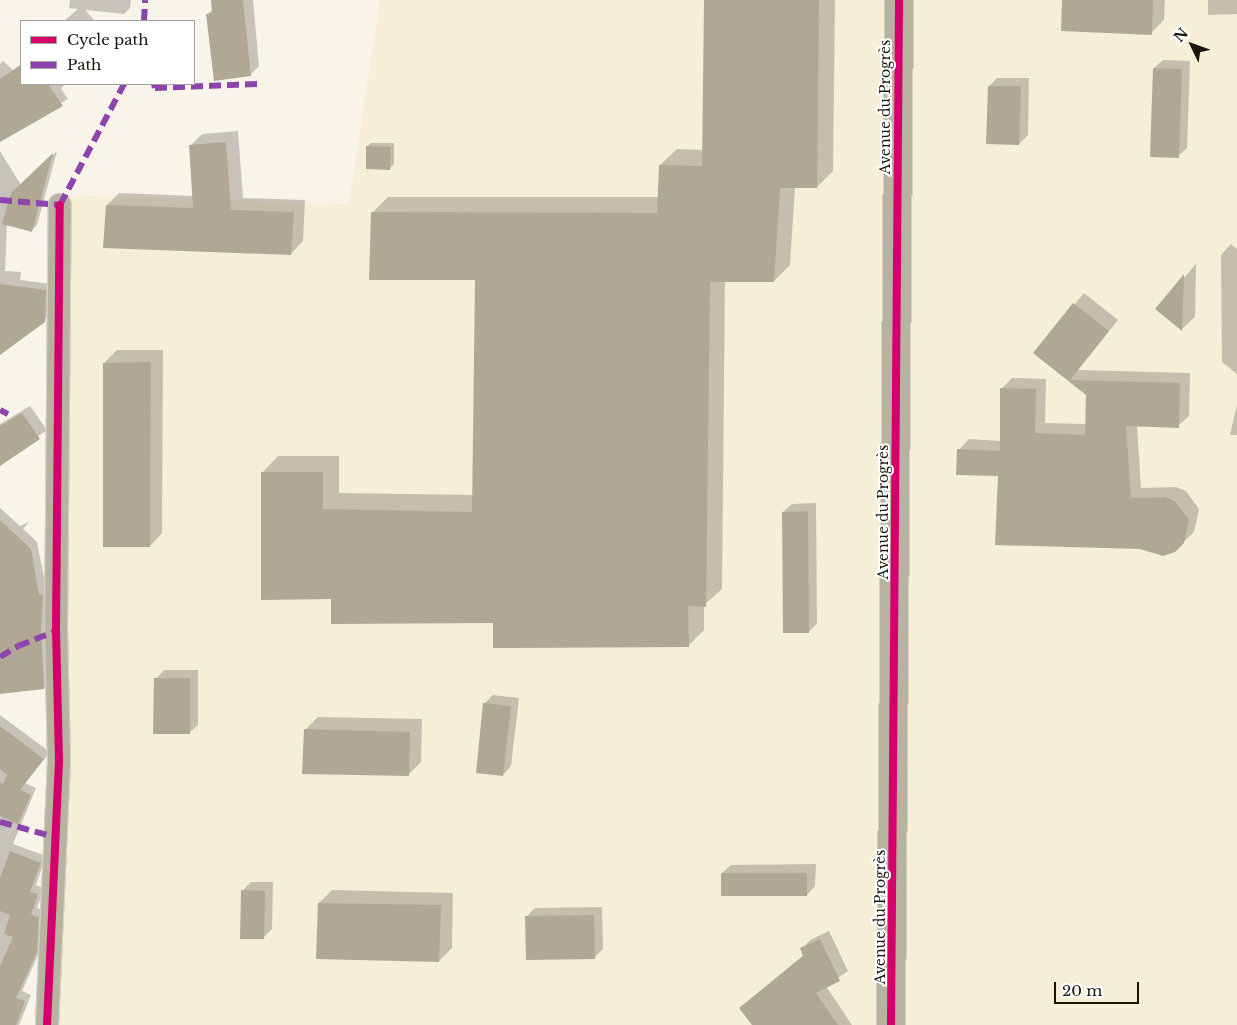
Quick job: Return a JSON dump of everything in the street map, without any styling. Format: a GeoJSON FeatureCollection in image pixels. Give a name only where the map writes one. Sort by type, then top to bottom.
{"type":"FeatureCollection","features":[{"type":"Feature","properties":{"kind":"street","name":"Avenue du Progrès"},"geometry":{"type":"LineString","coordinates":[[891,1025],[899,0]]}},
{"type":"Feature","properties":{"kind":"street"},"geometry":{"type":"LineString","coordinates":[[47,1025],[59,761],[56,631],[60,205]]}},
{"type":"Feature","properties":{"kind":"shaded area"},"geometry":{"type":"Polygon","coordinates":[[[380,0],[1237,0],[1237,1025],[52,1025],[69,195],[349,204],[380,0]]]}},
{"type":"Feature","properties":{"kind":"building"},"geometry":{"type":"Polygon","coordinates":[[[211,0],[243,0],[251,76],[214,81],[206,14],[212,13],[211,0]]]}},
{"type":"Feature","properties":{"kind":"building"},"geometry":{"type":"Polygon","coordinates":[[[704,0],[819,0],[817,188],[780,188],[774,282],[710,282],[706,607],[688,606],[689,647],[493,648],[493,623],[331,624],[331,599],[261,600],[261,472],[323,472],[323,509],[472,512],[475,280],[369,280],[371,212],[657,213],[659,165],[702,166],[704,0]]]}},
{"type":"Feature","properties":{"kind":"building"},"geometry":{"type":"Polygon","coordinates":[[[1062,0],[1153,0],[1152,35],[1061,31],[1062,0]]]}},
{"type":"Feature","properties":{"kind":"building"},"geometry":{"type":"Polygon","coordinates":[[[20,66],[20,85],[49,85],[63,106],[0,142],[0,79],[20,66]]]}},
{"type":"Feature","properties":{"kind":"building"},"geometry":{"type":"Polygon","coordinates":[[[1153,68],[1182,69],[1179,158],[1150,157],[1153,68]]]}},
{"type":"Feature","properties":{"kind":"building"},"geometry":{"type":"Polygon","coordinates":[[[988,86],[1021,86],[1019,145],[986,144],[988,86]]]}},
{"type":"Feature","properties":{"kind":"building"},"geometry":{"type":"Polygon","coordinates":[[[226,142],[231,210],[294,212],[291,255],[103,248],[106,205],[193,208],[189,145],[226,142]]]}},
{"type":"Feature","properties":{"kind":"building"},"geometry":{"type":"Polygon","coordinates":[[[366,146],[391,147],[390,170],[366,169],[366,146]]]}},
{"type":"Feature","properties":{"kind":"building"},"geometry":{"type":"Polygon","coordinates":[[[53,153],[32,232],[2,224],[11,193],[53,153]]]}},
{"type":"Feature","properties":{"kind":"building"},"geometry":{"type":"Polygon","coordinates":[[[1184,274],[1182,331],[1155,309],[1184,274]]]}},
{"type":"Feature","properties":{"kind":"building"},"geometry":{"type":"Polygon","coordinates":[[[0,284],[46,290],[45,322],[0,355],[0,284]]]}},
{"type":"Feature","properties":{"kind":"building"},"geometry":{"type":"Polygon","coordinates":[[[1073,303],[1109,331],[1070,380],[1180,383],[1179,428],[1126,426],[1131,498],[1165,497],[1175,501],[1189,520],[1184,543],[1175,552],[1163,556],[1140,549],[995,545],[998,476],[956,475],[957,449],[1000,451],[1000,388],[1036,389],[1035,433],[1085,435],[1086,395],[1033,353],[1073,303]]]}},
{"type":"Feature","properties":{"kind":"building"},"geometry":{"type":"Polygon","coordinates":[[[151,362],[150,547],[103,547],[103,363],[151,362]]]}},
{"type":"Feature","properties":{"kind":"building"},"geometry":{"type":"Polygon","coordinates":[[[22,413],[40,439],[0,466],[0,426],[22,413]]]}},
{"type":"Feature","properties":{"kind":"building"},"geometry":{"type":"Polygon","coordinates":[[[808,511],[809,633],[783,633],[782,512],[808,511]]]}},
{"type":"Feature","properties":{"kind":"building"},"geometry":{"type":"Polygon","coordinates":[[[0,520],[31,549],[39,595],[43,594],[41,630],[44,689],[0,694],[0,520]]]}},
{"type":"Feature","properties":{"kind":"building"},"geometry":{"type":"Polygon","coordinates":[[[154,678],[190,678],[190,734],[153,734],[154,678]]]}},
{"type":"Feature","properties":{"kind":"building"},"geometry":{"type":"Polygon","coordinates":[[[483,703],[511,706],[503,776],[476,773],[483,703]]]}},
{"type":"Feature","properties":{"kind":"building"},"geometry":{"type":"Polygon","coordinates":[[[0,726],[44,759],[20,790],[31,795],[18,824],[0,816],[0,782],[3,784],[7,775],[0,769],[0,726]]]}},
{"type":"Feature","properties":{"kind":"building"},"geometry":{"type":"Polygon","coordinates":[[[304,729],[410,732],[409,776],[302,774],[304,729]]]}},
{"type":"Feature","properties":{"kind":"building"},"geometry":{"type":"Polygon","coordinates":[[[10,851],[41,863],[30,892],[38,894],[31,915],[39,917],[37,952],[16,998],[25,1001],[16,1025],[0,1025],[0,966],[13,937],[4,934],[10,915],[0,911],[0,878],[10,851]]]}},
{"type":"Feature","properties":{"kind":"building"},"geometry":{"type":"Polygon","coordinates":[[[721,873],[807,873],[807,896],[721,896],[721,873]]]}},
{"type":"Feature","properties":{"kind":"building"},"geometry":{"type":"Polygon","coordinates":[[[241,890],[265,891],[264,939],[240,939],[241,890]]]}},
{"type":"Feature","properties":{"kind":"building"},"geometry":{"type":"Polygon","coordinates":[[[318,903],[441,905],[439,962],[316,959],[318,903]]]}},
{"type":"Feature","properties":{"kind":"building"},"geometry":{"type":"Polygon","coordinates":[[[594,915],[595,959],[526,960],[525,916],[594,915]]]}},
{"type":"Feature","properties":{"kind":"building"},"geometry":{"type":"Polygon","coordinates":[[[820,939],[840,981],[816,993],[838,1025],[752,1025],[739,1008],[803,956],[800,948],[820,939]]]}},
{"type":"Feature","properties":{"kind":"marked path"},"geometry":{"type":"LineString","coordinates":[[144,20],[145,0]]}},
{"type":"Feature","properties":{"kind":"marked path"},"geometry":{"type":"LineString","coordinates":[[154,85],[155,88],[258,84]]}},
{"type":"Feature","properties":{"kind":"marked path"},"geometry":{"type":"LineString","coordinates":[[0,200],[60,205],[123,85]]}},
{"type":"Feature","properties":{"kind":"marked path"},"geometry":{"type":"LineString","coordinates":[[0,410],[8,414]]}},
{"type":"Feature","properties":{"kind":"marked path"},"geometry":{"type":"LineString","coordinates":[[0,657],[18,646],[56,631]]}},
{"type":"Feature","properties":{"kind":"marked path"},"geometry":{"type":"LineString","coordinates":[[0,822],[55,837]]}},
{"type":"Feature","properties":{"kind":"cycle path"},"geometry":{"type":"LineString","coordinates":[[891,1025],[899,0]]}},
{"type":"Feature","properties":{"kind":"cycle path"},"geometry":{"type":"LineString","coordinates":[[47,1025],[59,761],[56,631],[60,205]]}}]}
